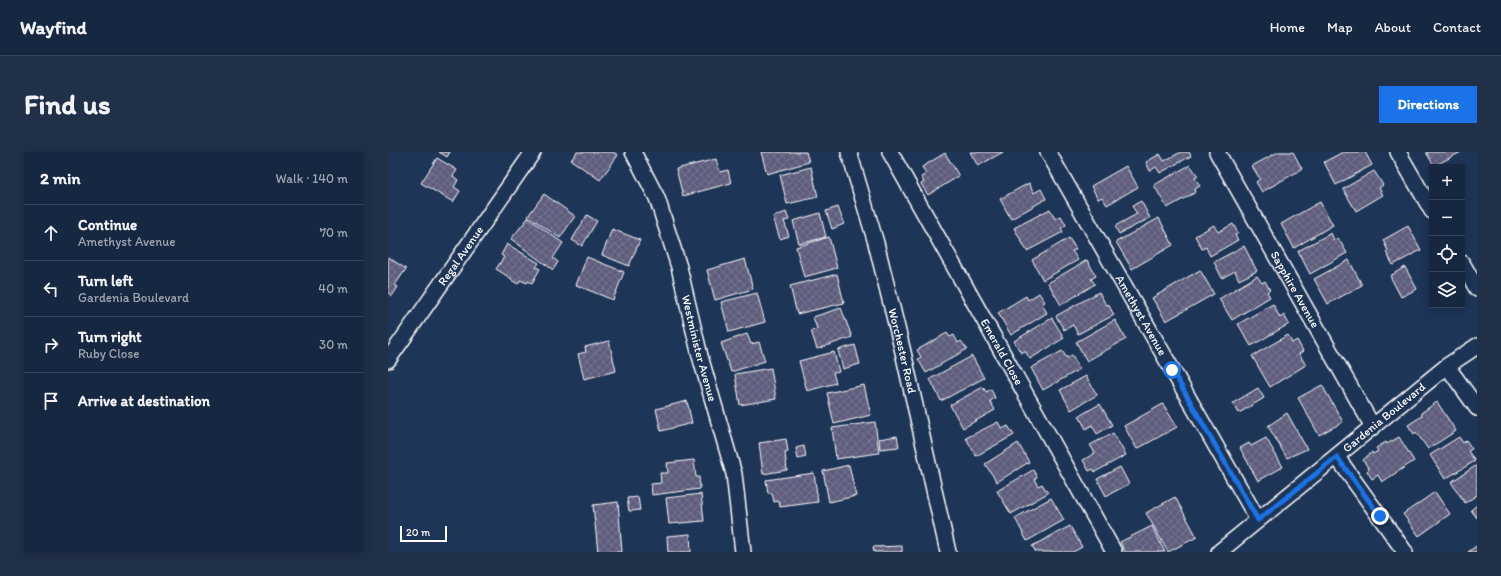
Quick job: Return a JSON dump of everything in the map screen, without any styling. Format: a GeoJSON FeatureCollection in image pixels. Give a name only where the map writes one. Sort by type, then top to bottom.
{"type":"FeatureCollection","features":[{"type":"Feature","properties":{"kind":"street","name":"Regal Avenue"},"geometry":{"type":"LineString","coordinates":[[388,360],[533,152]]}},
{"type":"Feature","properties":{"kind":"street","name":"Westminister Avenue"},"geometry":{"type":"LineString","coordinates":[[633,152],[657,198],[679,267],[700,356],[734,474],[743,552]]}},
{"type":"Feature","properties":{"kind":"street","name":"Worchester Road"},"geometry":{"type":"LineString","coordinates":[[849,152],[876,243],[903,352],[948,552]]}},
{"type":"Feature","properties":{"kind":"street","name":"Emerald Close"},"geometry":{"type":"LineString","coordinates":[[890,152],[1114,552]]}},
{"type":"Feature","properties":{"kind":"street","name":"Amethyst Avenue"},"geometry":{"type":"LineString","coordinates":[[1048,152],[1258,520]]}},
{"type":"Feature","properties":{"kind":"street","name":"Sapphire Avenue"},"geometry":{"type":"LineString","coordinates":[[1217,152],[1373,428]]}},
{"type":"Feature","properties":{"kind":"street"},"geometry":{"type":"LineString","coordinates":[[1398,152],[1429,206]]}},
{"type":"Feature","properties":{"kind":"street"},"geometry":{"type":"LineString","coordinates":[[1465,268],[1477,289]]}},
{"type":"Feature","properties":{"kind":"street","name":"Gardenia Boulevard"},"geometry":{"type":"LineString","coordinates":[[1222,551],[1447,366],[1477,346]]}},
{"type":"Feature","properties":{"kind":"street"},"geometry":{"type":"LineString","coordinates":[[1447,366],[1477,408]]}},
{"type":"Feature","properties":{"kind":"street"},"geometry":{"type":"LineString","coordinates":[[1337,457],[1406,552]]}},
{"type":"Feature","properties":{"kind":"building"},"geometry":{"type":"Polygon","coordinates":[[[439,152],[450,152],[447,157],[439,152]]]}},
{"type":"Feature","properties":{"kind":"building"},"geometry":{"type":"Polygon","coordinates":[[[577,152],[613,152],[618,155],[600,180],[571,160],[577,152]]]}},
{"type":"Feature","properties":{"kind":"building"},"geometry":{"type":"Polygon","coordinates":[[[761,152],[806,152],[809,162],[767,174],[761,152]]]}},
{"type":"Feature","properties":{"kind":"building"},"geometry":{"type":"Polygon","coordinates":[[[970,152],[1003,152],[978,166],[970,152]]]}},
{"type":"Feature","properties":{"kind":"building"},"geometry":{"type":"Polygon","coordinates":[[[1181,152],[1189,152],[1191,156],[1160,173],[1156,167],[1150,171],[1146,162],[1160,154],[1164,161],[1181,152]]]}},
{"type":"Feature","properties":{"kind":"building"},"geometry":{"type":"Polygon","coordinates":[[[1278,152],[1293,152],[1302,169],[1262,192],[1256,182],[1260,179],[1252,166],[1278,152]]]}},
{"type":"Feature","properties":{"kind":"building"},"geometry":{"type":"Polygon","coordinates":[[[1343,152],[1365,152],[1372,165],[1336,185],[1324,162],[1343,152]]]}},
{"type":"Feature","properties":{"kind":"building"},"geometry":{"type":"Polygon","coordinates":[[[1426,152],[1461,152],[1438,164],[1433,164],[1426,152]]]}},
{"type":"Feature","properties":{"kind":"building"},"geometry":{"type":"Polygon","coordinates":[[[945,153],[959,176],[928,195],[921,184],[924,182],[921,177],[926,174],[922,167],[945,153]]]}},
{"type":"Feature","properties":{"kind":"building"},"geometry":{"type":"Polygon","coordinates":[[[437,158],[457,170],[453,176],[458,180],[454,187],[460,191],[453,202],[421,183],[437,158]]]}},
{"type":"Feature","properties":{"kind":"building"},"geometry":{"type":"Polygon","coordinates":[[[716,159],[720,172],[728,170],[731,183],[683,196],[676,169],[716,159]]]}},
{"type":"Feature","properties":{"kind":"building"},"geometry":{"type":"Polygon","coordinates":[[[1190,165],[1198,176],[1195,178],[1200,186],[1195,189],[1196,192],[1167,208],[1154,185],[1190,165]]]}},
{"type":"Feature","properties":{"kind":"building"},"geometry":{"type":"Polygon","coordinates":[[[1126,166],[1138,187],[1107,205],[1102,197],[1098,199],[1091,186],[1126,166]]]}},
{"type":"Feature","properties":{"kind":"building"},"geometry":{"type":"Polygon","coordinates":[[[811,167],[818,197],[787,204],[780,175],[811,167]]]}},
{"type":"Feature","properties":{"kind":"building"},"geometry":{"type":"Polygon","coordinates":[[[1374,171],[1383,185],[1379,188],[1383,195],[1356,211],[1343,189],[1374,171]]]}},
{"type":"Feature","properties":{"kind":"building"},"geometry":{"type":"Polygon","coordinates":[[[1029,183],[1034,193],[1041,189],[1046,199],[1011,219],[1000,199],[1029,183]]]}},
{"type":"Feature","properties":{"kind":"building"},"geometry":{"type":"Polygon","coordinates":[[[544,194],[575,216],[560,238],[528,216],[544,194]]]}},
{"type":"Feature","properties":{"kind":"building"},"geometry":{"type":"Polygon","coordinates":[[[1141,201],[1150,218],[1119,234],[1115,226],[1137,214],[1132,206],[1141,201]]]}},
{"type":"Feature","properties":{"kind":"building"},"geometry":{"type":"Polygon","coordinates":[[[1320,202],[1333,225],[1294,248],[1281,224],[1320,202]]]}},
{"type":"Feature","properties":{"kind":"building"},"geometry":{"type":"Polygon","coordinates":[[[838,207],[844,224],[832,229],[826,211],[838,207]]]}},
{"type":"Feature","properties":{"kind":"building"},"geometry":{"type":"Polygon","coordinates":[[[1050,209],[1055,219],[1061,216],[1066,225],[1061,228],[1063,232],[1027,251],[1014,228],[1050,209]]]}},
{"type":"Feature","properties":{"kind":"building"},"geometry":{"type":"Polygon","coordinates":[[[786,212],[789,220],[784,221],[789,236],[780,239],[773,217],[786,212]]]}},
{"type":"Feature","properties":{"kind":"building"},"geometry":{"type":"Polygon","coordinates":[[[820,213],[826,237],[799,244],[793,221],[820,213]]]}},
{"type":"Feature","properties":{"kind":"building"},"geometry":{"type":"Polygon","coordinates":[[[587,215],[597,221],[582,246],[572,240],[587,215]]]}},
{"type":"Feature","properties":{"kind":"building"},"geometry":{"type":"Polygon","coordinates":[[[528,218],[563,243],[553,258],[558,262],[553,270],[511,239],[528,218]]]}},
{"type":"Feature","properties":{"kind":"building"},"geometry":{"type":"Polygon","coordinates":[[[1159,218],[1173,245],[1132,269],[1116,242],[1159,218]]]}},
{"type":"Feature","properties":{"kind":"building"},"geometry":{"type":"Polygon","coordinates":[[[1233,224],[1238,233],[1235,235],[1238,240],[1210,256],[1206,247],[1202,249],[1195,236],[1214,225],[1218,232],[1233,224]]]}},
{"type":"Feature","properties":{"kind":"building"},"geometry":{"type":"Polygon","coordinates":[[[1408,226],[1421,250],[1393,265],[1386,252],[1388,251],[1383,240],[1408,226]]]}},
{"type":"Feature","properties":{"kind":"building"},"geometry":{"type":"Polygon","coordinates":[[[612,229],[640,240],[629,266],[602,255],[612,229]]]}},
{"type":"Feature","properties":{"kind":"building"},"geometry":{"type":"Polygon","coordinates":[[[1331,233],[1334,240],[1338,238],[1347,253],[1310,274],[1298,251],[1331,233]]]}},
{"type":"Feature","properties":{"kind":"building"},"geometry":{"type":"Polygon","coordinates":[[[829,237],[837,268],[804,277],[796,247],[829,237]]]}},
{"type":"Feature","properties":{"kind":"building"},"geometry":{"type":"Polygon","coordinates":[[[1069,238],[1076,249],[1072,251],[1078,260],[1043,280],[1032,260],[1069,238]]]}},
{"type":"Feature","properties":{"kind":"building"},"geometry":{"type":"Polygon","coordinates":[[[507,244],[539,263],[536,267],[540,269],[532,283],[528,281],[527,283],[520,280],[518,284],[496,269],[504,257],[501,255],[507,244]]]}},
{"type":"Feature","properties":{"kind":"building"},"geometry":{"type":"Polygon","coordinates":[[[1244,246],[1257,271],[1239,280],[1235,271],[1222,278],[1214,262],[1244,246]]]}},
{"type":"Feature","properties":{"kind":"building"},"geometry":{"type":"Polygon","coordinates":[[[388,257],[406,269],[395,285],[398,287],[392,296],[388,293],[388,257]]]}},
{"type":"Feature","properties":{"kind":"building"},"geometry":{"type":"Polygon","coordinates":[[[587,257],[624,272],[613,300],[576,285],[587,257]]]}},
{"type":"Feature","properties":{"kind":"building"},"geometry":{"type":"Polygon","coordinates":[[[745,259],[753,289],[715,300],[707,270],[745,259]]]}},
{"type":"Feature","properties":{"kind":"building"},"geometry":{"type":"Polygon","coordinates":[[[1087,260],[1096,276],[1091,279],[1095,284],[1061,305],[1048,283],[1087,260]]]}},
{"type":"Feature","properties":{"kind":"building"},"geometry":{"type":"Polygon","coordinates":[[[1349,260],[1362,285],[1328,304],[1314,279],[1349,260]]]}},
{"type":"Feature","properties":{"kind":"building"},"geometry":{"type":"Polygon","coordinates":[[[1405,267],[1417,289],[1401,297],[1390,276],[1405,267]]]}},
{"type":"Feature","properties":{"kind":"building"},"geometry":{"type":"Polygon","coordinates":[[[1200,270],[1214,294],[1166,321],[1152,298],[1200,270]]]}},
{"type":"Feature","properties":{"kind":"building"},"geometry":{"type":"Polygon","coordinates":[[[837,274],[844,303],[797,314],[790,286],[837,274]]]}},
{"type":"Feature","properties":{"kind":"building"},"geometry":{"type":"Polygon","coordinates":[[[1257,276],[1262,283],[1265,281],[1270,290],[1267,292],[1270,297],[1232,320],[1219,299],[1257,276]]]}},
{"type":"Feature","properties":{"kind":"building"},"geometry":{"type":"Polygon","coordinates":[[[1099,292],[1106,305],[1108,304],[1114,315],[1078,334],[1073,325],[1064,330],[1056,316],[1099,292]]]}},
{"type":"Feature","properties":{"kind":"building"},"geometry":{"type":"Polygon","coordinates":[[[757,293],[765,322],[729,332],[721,302],[757,293]]]}},
{"type":"Feature","properties":{"kind":"building"},"geometry":{"type":"Polygon","coordinates":[[[1039,293],[1045,302],[1042,304],[1047,313],[1011,335],[998,313],[1026,296],[1028,300],[1039,293]]]}},
{"type":"Feature","properties":{"kind":"building"},"geometry":{"type":"Polygon","coordinates":[[[1273,304],[1280,318],[1284,315],[1289,324],[1251,346],[1238,324],[1273,304]]]}},
{"type":"Feature","properties":{"kind":"building"},"geometry":{"type":"Polygon","coordinates":[[[841,308],[852,337],[817,349],[811,331],[817,329],[813,317],[841,308]]]}},
{"type":"Feature","properties":{"kind":"building"},"geometry":{"type":"Polygon","coordinates":[[[1052,318],[1064,338],[1030,359],[1025,351],[1021,353],[1014,341],[1052,318]]]}},
{"type":"Feature","properties":{"kind":"building"},"geometry":{"type":"Polygon","coordinates":[[[1115,320],[1126,339],[1087,361],[1076,342],[1115,320]]]}},
{"type":"Feature","properties":{"kind":"building"},"geometry":{"type":"Polygon","coordinates":[[[947,333],[950,337],[954,335],[958,343],[961,341],[967,349],[926,373],[918,359],[921,357],[917,350],[947,333]]]}},
{"type":"Feature","properties":{"kind":"building"},"geometry":{"type":"Polygon","coordinates":[[[747,334],[751,344],[759,342],[765,361],[731,372],[721,343],[747,334]]]}},
{"type":"Feature","properties":{"kind":"building"},"geometry":{"type":"Polygon","coordinates":[[[1288,335],[1292,343],[1297,340],[1303,351],[1299,354],[1306,365],[1270,387],[1252,356],[1288,335]]]}},
{"type":"Feature","properties":{"kind":"building"},"geometry":{"type":"Polygon","coordinates":[[[609,341],[616,371],[584,379],[578,354],[586,352],[585,347],[609,341]]]}},
{"type":"Feature","properties":{"kind":"building"},"geometry":{"type":"Polygon","coordinates":[[[855,345],[860,364],[843,369],[838,350],[855,345]]]}},
{"type":"Feature","properties":{"kind":"building"},"geometry":{"type":"Polygon","coordinates":[[[1062,351],[1067,358],[1072,355],[1080,369],[1043,390],[1031,368],[1062,351]]]}},
{"type":"Feature","properties":{"kind":"building"},"geometry":{"type":"Polygon","coordinates":[[[834,352],[839,372],[833,373],[836,383],[807,391],[799,361],[834,352]]]}},
{"type":"Feature","properties":{"kind":"building"},"geometry":{"type":"Polygon","coordinates":[[[972,356],[984,378],[941,401],[930,379],[972,356]]]}},
{"type":"Feature","properties":{"kind":"building"},"geometry":{"type":"Polygon","coordinates":[[[771,368],[776,399],[740,405],[735,374],[771,368]]]}},
{"type":"Feature","properties":{"kind":"building"},"geometry":{"type":"Polygon","coordinates":[[[1086,376],[1097,395],[1071,410],[1060,390],[1086,376]]]}},
{"type":"Feature","properties":{"kind":"building"},"geometry":{"type":"Polygon","coordinates":[[[864,385],[871,415],[834,424],[827,393],[864,385]]]}},
{"type":"Feature","properties":{"kind":"building"},"geometry":{"type":"Polygon","coordinates":[[[1322,385],[1343,422],[1319,435],[1298,398],[1322,385]]]}},
{"type":"Feature","properties":{"kind":"building"},"geometry":{"type":"Polygon","coordinates":[[[983,387],[986,392],[991,389],[995,398],[990,401],[995,410],[963,428],[950,405],[983,387]]]}},
{"type":"Feature","properties":{"kind":"building"},"geometry":{"type":"Polygon","coordinates":[[[1258,388],[1264,398],[1239,413],[1233,403],[1258,388]]]}},
{"type":"Feature","properties":{"kind":"building"},"geometry":{"type":"Polygon","coordinates":[[[687,401],[692,423],[661,431],[656,409],[687,401]]]}},
{"type":"Feature","properties":{"kind":"building"},"geometry":{"type":"Polygon","coordinates":[[[1437,402],[1456,431],[1428,449],[1416,432],[1414,434],[1408,425],[1422,416],[1421,413],[1437,402]]]}},
{"type":"Feature","properties":{"kind":"building"},"geometry":{"type":"Polygon","coordinates":[[[1100,404],[1112,425],[1097,434],[1092,425],[1086,429],[1079,416],[1100,404]]]}},
{"type":"Feature","properties":{"kind":"building"},"geometry":{"type":"Polygon","coordinates":[[[1163,404],[1177,427],[1137,449],[1124,426],[1163,404]]]}},
{"type":"Feature","properties":{"kind":"building"},"geometry":{"type":"Polygon","coordinates":[[[1287,413],[1307,449],[1287,458],[1268,426],[1287,413]]]}},
{"type":"Feature","properties":{"kind":"building"},"geometry":{"type":"Polygon","coordinates":[[[875,422],[879,453],[836,459],[832,428],[875,422]]]}},
{"type":"Feature","properties":{"kind":"building"},"geometry":{"type":"Polygon","coordinates":[[[998,422],[1002,429],[1008,426],[1014,435],[976,456],[966,438],[998,422]]]}},
{"type":"Feature","properties":{"kind":"building"},"geometry":{"type":"Polygon","coordinates":[[[1113,433],[1126,455],[1095,472],[1093,469],[1089,471],[1083,460],[1095,453],[1090,445],[1113,433]]]}},
{"type":"Feature","properties":{"kind":"building"},"geometry":{"type":"Polygon","coordinates":[[[897,436],[899,447],[880,449],[879,439],[897,436]]]}},
{"type":"Feature","properties":{"kind":"building"},"geometry":{"type":"Polygon","coordinates":[[[1399,437],[1414,461],[1382,482],[1378,475],[1372,479],[1367,471],[1369,469],[1363,460],[1372,452],[1373,454],[1378,451],[1376,448],[1399,437]]]}},
{"type":"Feature","properties":{"kind":"building"},"geometry":{"type":"Polygon","coordinates":[[[1459,437],[1463,443],[1466,440],[1472,449],[1468,451],[1475,461],[1445,479],[1430,455],[1459,437]]]}},
{"type":"Feature","properties":{"kind":"building"},"geometry":{"type":"Polygon","coordinates":[[[1266,438],[1283,467],[1258,481],[1240,448],[1249,443],[1251,446],[1266,438]]]}},
{"type":"Feature","properties":{"kind":"building"},"geometry":{"type":"Polygon","coordinates":[[[786,439],[788,452],[785,453],[787,470],[763,474],[759,443],[786,439]]]}},
{"type":"Feature","properties":{"kind":"building"},"geometry":{"type":"Polygon","coordinates":[[[1018,443],[1029,462],[997,482],[985,464],[1018,443]]]}},
{"type":"Feature","properties":{"kind":"building"},"geometry":{"type":"Polygon","coordinates":[[[804,446],[806,457],[798,459],[796,448],[804,446]]]}},
{"type":"Feature","properties":{"kind":"building"},"geometry":{"type":"Polygon","coordinates":[[[694,460],[696,477],[699,477],[700,489],[652,495],[651,484],[661,483],[660,473],[668,473],[667,463],[694,460]]]}},
{"type":"Feature","properties":{"kind":"building"},"geometry":{"type":"Polygon","coordinates":[[[849,465],[856,496],[829,502],[823,471],[849,465]]]}},
{"type":"Feature","properties":{"kind":"building"},"geometry":{"type":"Polygon","coordinates":[[[1477,465],[1477,495],[1465,503],[1451,482],[1477,465]]]}},
{"type":"Feature","properties":{"kind":"building"},"geometry":{"type":"Polygon","coordinates":[[[1120,467],[1129,484],[1106,496],[1097,479],[1120,467]]]}},
{"type":"Feature","properties":{"kind":"building"},"geometry":{"type":"Polygon","coordinates":[[[1033,470],[1037,477],[1034,479],[1038,486],[1042,484],[1048,493],[1011,514],[997,491],[1033,470]]]}},
{"type":"Feature","properties":{"kind":"building"},"geometry":{"type":"Polygon","coordinates":[[[814,473],[818,502],[780,507],[779,501],[774,502],[772,493],[768,493],[766,480],[814,473]]]}},
{"type":"Feature","properties":{"kind":"building"},"geometry":{"type":"Polygon","coordinates":[[[1435,492],[1450,514],[1419,536],[1403,514],[1435,492]]]}},
{"type":"Feature","properties":{"kind":"building"},"geometry":{"type":"Polygon","coordinates":[[[701,494],[704,521],[669,524],[666,498],[701,494]]]}},
{"type":"Feature","properties":{"kind":"building"},"geometry":{"type":"Polygon","coordinates":[[[638,497],[640,510],[629,511],[627,498],[638,497]]]}},
{"type":"Feature","properties":{"kind":"building"},"geometry":{"type":"Polygon","coordinates":[[[1175,497],[1197,537],[1168,552],[1146,513],[1175,497]]]}},
{"type":"Feature","properties":{"kind":"building"},"geometry":{"type":"Polygon","coordinates":[[[1051,498],[1064,520],[1027,541],[1015,518],[1051,498]]]}},
{"type":"Feature","properties":{"kind":"building"},"geometry":{"type":"Polygon","coordinates":[[[618,502],[622,552],[598,552],[593,505],[618,502]]]}},
{"type":"Feature","properties":{"kind":"building"},"geometry":{"type":"Polygon","coordinates":[[[1477,505],[1477,518],[1471,510],[1477,505]]]}},
{"type":"Feature","properties":{"kind":"building"},"geometry":{"type":"Polygon","coordinates":[[[1070,526],[1082,547],[1073,552],[1036,552],[1032,546],[1070,526]]]}},
{"type":"Feature","properties":{"kind":"building"},"geometry":{"type":"Polygon","coordinates":[[[1152,526],[1165,552],[1125,552],[1120,542],[1152,526]]]}},
{"type":"Feature","properties":{"kind":"building"},"geometry":{"type":"Polygon","coordinates":[[[690,534],[691,552],[668,552],[667,536],[690,534]]]}},
{"type":"Feature","properties":{"kind":"building"},"geometry":{"type":"Polygon","coordinates":[[[902,546],[902,552],[874,552],[873,547],[902,546]]]}},
{"type":"Feature","properties":{"kind":"building"},"geometry":{"type":"Polygon","coordinates":[[[1476,546],[1477,552],[1468,552],[1476,546]]]}},
{"type":"Feature","properties":{"kind":"route"},"geometry":{"type":"LineString","coordinates":[[1172,370],[1258,520],[1337,457],[1380,516]]}}]}
